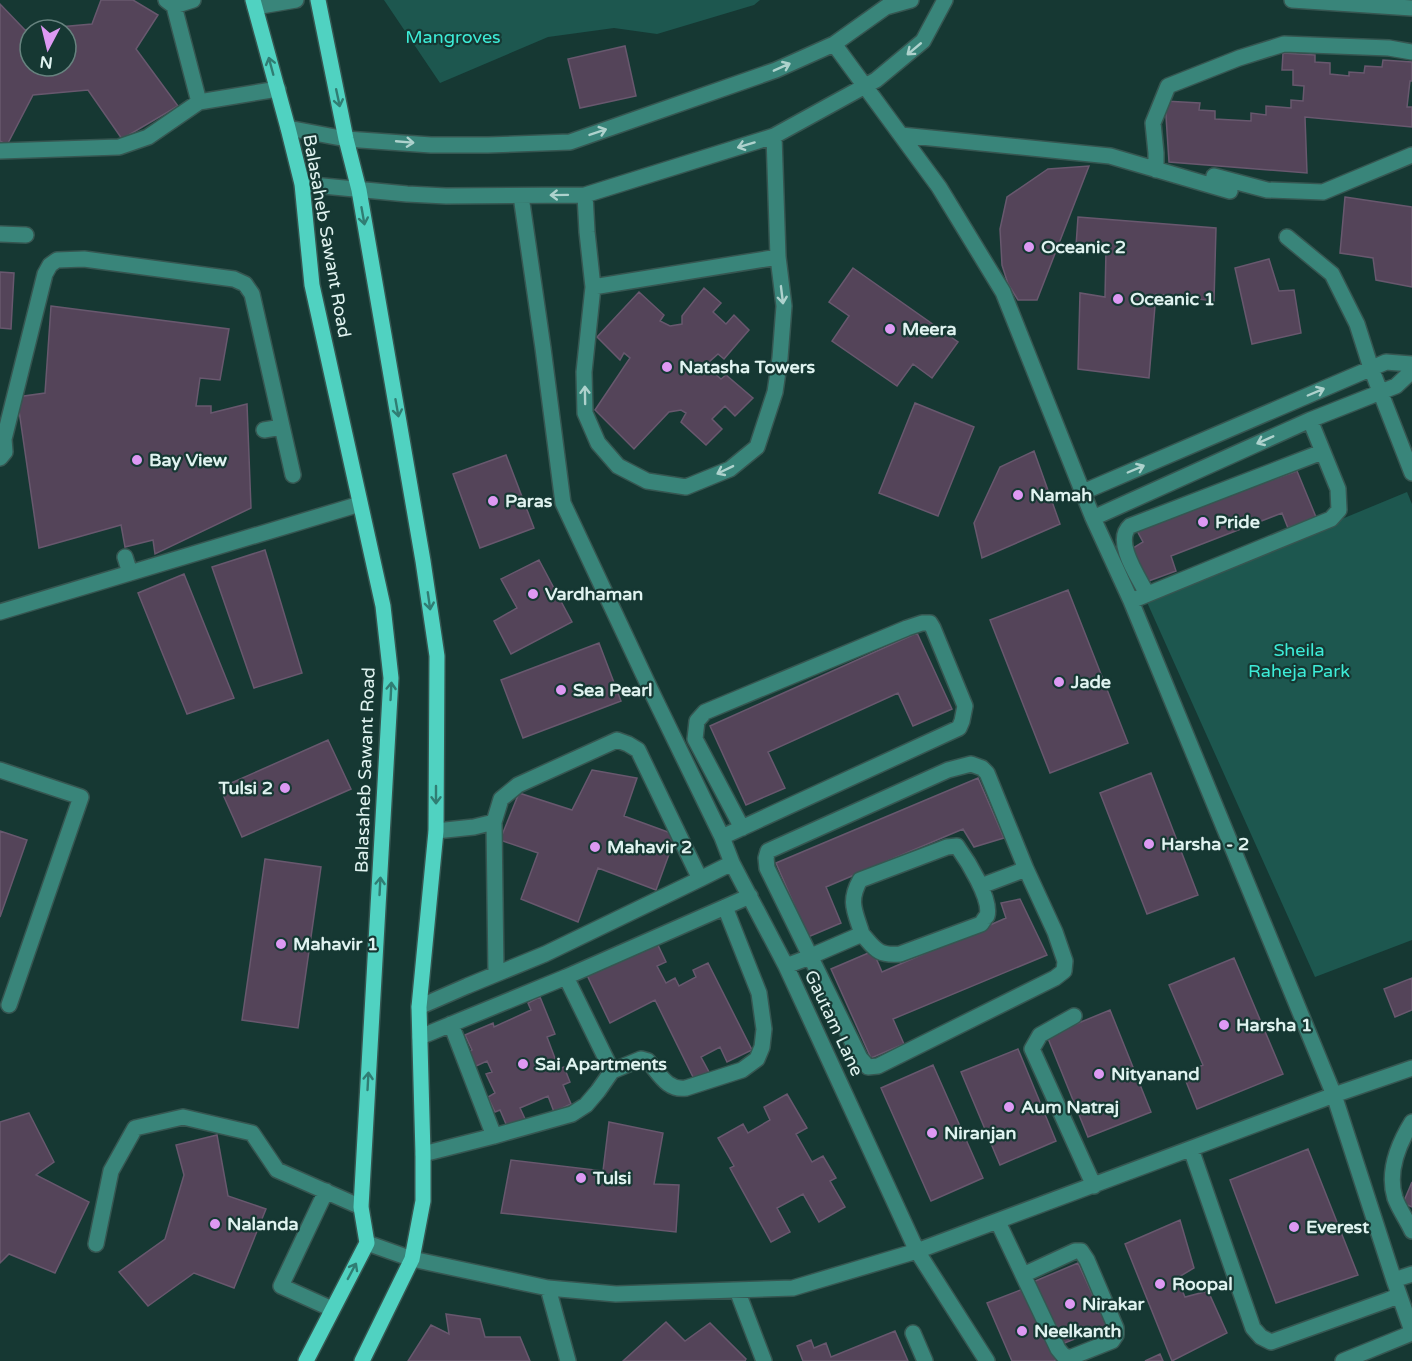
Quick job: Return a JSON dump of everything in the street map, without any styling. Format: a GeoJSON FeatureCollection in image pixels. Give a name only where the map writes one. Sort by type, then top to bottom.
{"type":"FeatureCollection","features":[{"type":"Feature","properties":{"kind":"main road","name":"Balasaheb Sawant Road"},"geometry":{"type":"LineString","coordinates":[[318,0],[346,139],[359,190],[423,561],[437,656],[436,831],[419,1007],[423,1201],[412,1259],[362,1361]]}},
{"type":"Feature","properties":{"kind":"main road","name":"Balasaheb Sawant Road"},"geometry":{"type":"LineString","coordinates":[[254,4],[302,184],[312,285],[382,606],[392,678],[361,1207],[367,1243]]}},
{"type":"Feature","properties":{"kind":"main road"},"geometry":{"type":"LineString","coordinates":[[306,1361],[367,1243]]}},
{"type":"Feature","properties":{"kind":"street"},"geometry":{"type":"LineString","coordinates":[[193,0],[170,3],[199,102]]}},
{"type":"Feature","properties":{"kind":"street"},"geometry":{"type":"LineString","coordinates":[[254,4],[296,0]]}},
{"type":"Feature","properties":{"kind":"street"},"geometry":{"type":"LineString","coordinates":[[288,128],[346,139],[431,145],[570,142],[776,70],[834,44],[886,7],[911,0]]}},
{"type":"Feature","properties":{"kind":"street"},"geometry":{"type":"LineString","coordinates":[[302,184],[446,196],[585,195],[774,136],[876,80],[923,41],[945,0]]}},
{"type":"Feature","properties":{"kind":"street"},"geometry":{"type":"LineString","coordinates":[[1292,0],[1412,8]]}},
{"type":"Feature","properties":{"kind":"street"},"geometry":{"type":"LineString","coordinates":[[834,44],[939,187],[1003,292],[1093,518],[1131,601],[1334,1095],[1412,1332],[1343,1361]]}},
{"type":"Feature","properties":{"kind":"street"},"geometry":{"type":"LineString","coordinates":[[1156,170],[1153,123],[1168,86],[1239,57],[1284,44],[1389,48],[1412,52]]}},
{"type":"Feature","properties":{"kind":"street"},"geometry":{"type":"LineString","coordinates":[[0,151],[119,147],[148,137],[199,102],[278,89]]}},
{"type":"Feature","properties":{"kind":"street"},"geometry":{"type":"LineString","coordinates":[[901,135],[1110,156],[1230,191]]}},
{"type":"Feature","properties":{"kind":"street"},"geometry":{"type":"LineString","coordinates":[[585,195],[593,287],[584,372],[585,413],[598,443],[618,466],[647,481],[686,487],[730,469],[757,447],[775,392],[784,306],[778,257],[774,136]]}},
{"type":"Feature","properties":{"kind":"street"},"geometry":{"type":"LineString","coordinates":[[1156,153],[1174,166],[1267,190],[1323,192],[1412,155]]}},
{"type":"Feature","properties":{"kind":"street","name":"Gautam Lane"},"geometry":{"type":"LineString","coordinates":[[521,196],[563,503],[732,862],[786,966],[917,1251],[987,1361]]}},
{"type":"Feature","properties":{"kind":"street"},"geometry":{"type":"LineString","coordinates":[[0,234],[26,235]]}},
{"type":"Feature","properties":{"kind":"street"},"geometry":{"type":"LineString","coordinates":[[1287,237],[1332,274],[1357,324],[1371,369],[1412,473]]}},
{"type":"Feature","properties":{"kind":"street"},"geometry":{"type":"LineString","coordinates":[[593,287],[778,257]]}},
{"type":"Feature","properties":{"kind":"street"},"geometry":{"type":"LineString","coordinates":[[0,458],[5,452],[4,439],[45,274],[50,265],[57,260],[84,260],[234,279],[245,284],[252,294],[293,475]]}},
{"type":"Feature","properties":{"kind":"street"},"geometry":{"type":"LineString","coordinates":[[1083,492],[1386,362],[1412,364]]}},
{"type":"Feature","properties":{"kind":"street"},"geometry":{"type":"LineString","coordinates":[[1093,518],[1310,420],[1396,386],[1412,371]]}},
{"type":"Feature","properties":{"kind":"street"},"geometry":{"type":"LineString","coordinates":[[1131,601],[1331,519],[1339,510],[1338,489],[1310,420]]}},
{"type":"Feature","properties":{"kind":"street"},"geometry":{"type":"LineString","coordinates":[[264,430],[282,427]]}},
{"type":"Feature","properties":{"kind":"street"},"geometry":{"type":"LineString","coordinates":[[1147,594],[1124,546],[1126,530],[1130,526],[1322,452]]}},
{"type":"Feature","properties":{"kind":"street"},"geometry":{"type":"LineString","coordinates":[[0,612],[360,504]]}},
{"type":"Feature","properties":{"kind":"street"},"geometry":{"type":"LineString","coordinates":[[125,557],[130,573]]}},
{"type":"Feature","properties":{"kind":"street"},"geometry":{"type":"LineString","coordinates":[[722,837],[742,828],[959,728],[963,721],[965,706],[930,623],[907,628],[705,712],[697,721],[695,739],[742,828]]}},
{"type":"Feature","properties":{"kind":"street"},"geometry":{"type":"LineString","coordinates":[[496,974],[494,822],[501,799],[518,785],[617,740],[628,744],[638,750],[700,879]]}},
{"type":"Feature","properties":{"kind":"street"},"geometry":{"type":"LineString","coordinates":[[971,764],[982,768],[987,773],[1026,869],[1055,932],[1065,961],[1064,972],[878,1066],[868,1067],[860,1058],[767,868],[766,858],[768,851],[948,770],[971,764]]}},
{"type":"Feature","properties":{"kind":"street"},"geometry":{"type":"LineString","coordinates":[[0,771],[81,797],[9,1005]]}},
{"type":"Feature","properties":{"kind":"street"},"geometry":{"type":"LineString","coordinates":[[436,831],[474,827],[494,822]]}},
{"type":"Feature","properties":{"kind":"street"},"geometry":{"type":"LineString","coordinates":[[957,846],[981,886],[987,906],[987,916],[981,924],[900,954],[887,956],[877,952],[862,934],[852,901],[860,880],[946,847],[957,846]]}},
{"type":"Feature","properties":{"kind":"street"},"geometry":{"type":"LineString","coordinates":[[419,1007],[545,954],[732,862]]}},
{"type":"Feature","properties":{"kind":"street"},"geometry":{"type":"LineString","coordinates":[[981,886],[1026,869]]}},
{"type":"Feature","properties":{"kind":"street"},"geometry":{"type":"LineString","coordinates":[[420,1037],[566,977],[750,896]]}},
{"type":"Feature","properties":{"kind":"street"},"geometry":{"type":"LineString","coordinates":[[423,1154],[572,1114],[586,1105],[612,1071],[641,1059],[648,1060],[665,1082],[678,1089],[742,1070],[757,1059],[762,1047],[764,1029],[759,993],[725,907]]}},
{"type":"Feature","properties":{"kind":"street"},"geometry":{"type":"LineString","coordinates":[[786,966],[862,934]]}},
{"type":"Feature","properties":{"kind":"street"},"geometry":{"type":"LineString","coordinates":[[566,977],[612,1071]]}},
{"type":"Feature","properties":{"kind":"street"},"geometry":{"type":"LineString","coordinates":[[1074,1016],[1040,1035],[1032,1049],[1094,1186]]}},
{"type":"Feature","properties":{"kind":"street"},"geometry":{"type":"LineString","coordinates":[[452,1024],[494,1136]]}},
{"type":"Feature","properties":{"kind":"street"},"geometry":{"type":"LineString","coordinates":[[367,1243],[412,1259],[548,1288],[616,1294],[793,1288],[917,1251],[1412,1068]]}},
{"type":"Feature","properties":{"kind":"street"},"geometry":{"type":"LineString","coordinates":[[96,1244],[111,1171],[135,1128],[183,1117],[252,1133],[277,1170],[361,1207]]}},
{"type":"Feature","properties":{"kind":"street"},"geometry":{"type":"LineString","coordinates":[[1412,1122],[1402,1138],[1393,1175],[1395,1197],[1412,1231]]}},
{"type":"Feature","properties":{"kind":"street"},"geometry":{"type":"LineString","coordinates":[[1191,1149],[1253,1328],[1261,1337],[1271,1342],[1399,1295]]}},
{"type":"Feature","properties":{"kind":"street"},"geometry":{"type":"LineString","coordinates":[[326,1191],[281,1286],[332,1309]]}},
{"type":"Feature","properties":{"kind":"street"},"geometry":{"type":"LineString","coordinates":[[998,1222],[1023,1275],[1058,1349],[1063,1355],[1070,1358],[1112,1341],[1116,1335],[1116,1328],[1081,1251],[1075,1251],[1023,1275]]}},
{"type":"Feature","properties":{"kind":"street"},"geometry":{"type":"LineString","coordinates":[[1394,1280],[1412,1274]]}},
{"type":"Feature","properties":{"kind":"street"},"geometry":{"type":"LineString","coordinates":[[548,1288],[568,1361]]}},
{"type":"Feature","properties":{"kind":"street"},"geometry":{"type":"LineString","coordinates":[[737,1290],[764,1361]]}},
{"type":"Feature","properties":{"kind":"street"},"geometry":{"type":"LineString","coordinates":[[913,1333],[926,1361]]}},
{"type":"Feature","properties":{"kind":"green space","name":"Mangroves"},"geometry":{"type":"Polygon","coordinates":[[[384,0],[760,0],[754,5],[657,34],[614,28],[548,37],[440,83],[384,0]]]}},
{"type":"Feature","properties":{"kind":"green space","name":"Sheila Raheja Park"},"geometry":{"type":"Polygon","coordinates":[[[1407,492],[1412,504],[1412,940],[1315,977],[1146,600],[1407,492]]]}},
{"type":"Feature","properties":{"kind":"building"},"geometry":{"type":"Polygon","coordinates":[[[101,0],[133,0],[158,15],[136,49],[178,106],[122,139],[88,90],[33,95],[7,145],[0,141],[0,4],[18,23],[18,78],[78,78],[78,25],[92,24],[101,0]]]}},
{"type":"Feature","properties":{"kind":"building"},"geometry":{"type":"Polygon","coordinates":[[[625,46],[636,96],[580,108],[568,59],[625,46]]]}},
{"type":"Feature","properties":{"kind":"building"},"geometry":{"type":"Polygon","coordinates":[[[1283,53],[1315,55],[1315,62],[1330,63],[1330,74],[1349,76],[1349,72],[1364,73],[1365,66],[1382,67],[1383,60],[1412,62],[1412,81],[1410,81],[1407,107],[1412,107],[1412,127],[1305,117],[1307,173],[1169,162],[1165,101],[1200,103],[1199,110],[1215,111],[1215,119],[1251,121],[1251,113],[1266,115],[1266,106],[1291,108],[1291,100],[1303,101],[1304,86],[1293,85],[1293,70],[1282,70],[1283,53]]]}},
{"type":"Feature","properties":{"kind":"building","name":"Oceanic 2"},"geometry":{"type":"Polygon","coordinates":[[[1089,166],[1037,300],[1018,300],[1008,284],[1002,265],[1000,229],[1007,197],[1048,169],[1089,166]]]}},
{"type":"Feature","properties":{"kind":"building"},"geometry":{"type":"Polygon","coordinates":[[[1345,197],[1412,207],[1412,287],[1376,280],[1373,258],[1340,253],[1345,197]]]}},
{"type":"Feature","properties":{"kind":"building","name":"Oceanic 1"},"geometry":{"type":"Polygon","coordinates":[[[1078,217],[1216,228],[1214,301],[1156,294],[1149,378],[1078,369],[1080,293],[1105,297],[1106,250],[1076,246],[1078,217]]]}},
{"type":"Feature","properties":{"kind":"building"},"geometry":{"type":"Polygon","coordinates":[[[1269,259],[1279,291],[1294,290],[1301,333],[1252,344],[1235,268],[1269,259]]]}},
{"type":"Feature","properties":{"kind":"building","name":"Meera"},"geometry":{"type":"Polygon","coordinates":[[[853,268],[958,342],[932,378],[913,364],[897,386],[832,341],[849,316],[829,302],[853,268]]]}},
{"type":"Feature","properties":{"kind":"building"},"geometry":{"type":"Polygon","coordinates":[[[0,272],[14,273],[11,329],[0,328],[0,272]]]}},
{"type":"Feature","properties":{"kind":"building","name":"Natasha Towers"},"geometry":{"type":"Polygon","coordinates":[[[704,288],[721,303],[713,312],[726,324],[734,315],[749,330],[724,359],[718,354],[708,363],[721,379],[726,375],[753,398],[735,416],[725,406],[712,419],[722,429],[706,445],[681,422],[686,413],[681,410],[669,412],[634,449],[595,410],[630,358],[624,353],[620,360],[597,337],[639,292],[664,315],[660,321],[670,326],[682,324],[682,316],[704,288]]]}},
{"type":"Feature","properties":{"kind":"building","name":"Bay View"},"geometry":{"type":"Polygon","coordinates":[[[51,306],[229,329],[220,380],[200,378],[196,406],[211,406],[211,413],[247,404],[251,508],[155,554],[153,540],[125,547],[121,525],[39,548],[17,397],[45,393],[51,306]]]}},
{"type":"Feature","properties":{"kind":"building"},"geometry":{"type":"Polygon","coordinates":[[[915,403],[974,427],[938,516],[879,493],[915,403]]]}},
{"type":"Feature","properties":{"kind":"building","name":"Namah"},"geometry":{"type":"Polygon","coordinates":[[[1034,451],[1060,524],[982,558],[974,523],[1000,467],[1034,451]]]}},
{"type":"Feature","properties":{"kind":"building","name":"Paras"},"geometry":{"type":"Polygon","coordinates":[[[506,455],[534,528],[480,548],[453,474],[506,455]]]}},
{"type":"Feature","properties":{"kind":"building","name":"Pride"},"geometry":{"type":"Polygon","coordinates":[[[1297,471],[1316,517],[1288,528],[1282,513],[1171,556],[1176,571],[1146,582],[1133,548],[1143,542],[1135,527],[1297,471]]]}},
{"type":"Feature","properties":{"kind":"building"},"geometry":{"type":"Polygon","coordinates":[[[265,550],[302,673],[254,688],[212,567],[265,550]]]}},
{"type":"Feature","properties":{"kind":"building","name":"Vardhaman"},"geometry":{"type":"Polygon","coordinates":[[[539,560],[572,622],[511,654],[494,621],[517,608],[501,579],[539,560]]]}},
{"type":"Feature","properties":{"kind":"building"},"geometry":{"type":"Polygon","coordinates":[[[184,574],[234,698],[187,714],[138,593],[184,574]]]}},
{"type":"Feature","properties":{"kind":"building","name":"Jade"},"geometry":{"type":"Polygon","coordinates":[[[1068,590],[1128,743],[1050,773],[990,620],[1068,590]]]}},
{"type":"Feature","properties":{"kind":"building"},"geometry":{"type":"Polygon","coordinates":[[[917,633],[952,709],[913,726],[898,693],[768,752],[785,788],[746,805],[710,726],[917,633]]]}},
{"type":"Feature","properties":{"kind":"building","name":"Sea Pearl"},"geometry":{"type":"Polygon","coordinates":[[[599,643],[621,701],[523,738],[501,680],[599,643]]]}},
{"type":"Feature","properties":{"kind":"building","name":"Tulsi 2"},"geometry":{"type":"Polygon","coordinates":[[[328,740],[351,789],[242,837],[220,788],[328,740]]]}},
{"type":"Feature","properties":{"kind":"building","name":"Mahavir 2"},"geometry":{"type":"Polygon","coordinates":[[[592,770],[637,778],[624,816],[676,835],[656,890],[598,868],[578,922],[521,899],[538,853],[500,840],[519,793],[572,810],[592,770]]]}},
{"type":"Feature","properties":{"kind":"building","name":"Harsha - 2"},"geometry":{"type":"Polygon","coordinates":[[[1151,773],[1198,895],[1147,914],[1100,793],[1151,773]]]}},
{"type":"Feature","properties":{"kind":"building"},"geometry":{"type":"Polygon","coordinates":[[[978,778],[1004,838],[974,847],[963,829],[826,887],[841,923],[808,937],[776,863],[978,778]]]}},
{"type":"Feature","properties":{"kind":"building"},"geometry":{"type":"Polygon","coordinates":[[[0,831],[27,840],[0,917],[0,831]]]}},
{"type":"Feature","properties":{"kind":"building","name":"Mahavir 1"},"geometry":{"type":"Polygon","coordinates":[[[265,859],[321,867],[298,1028],[242,1020],[265,859]]]}},
{"type":"Feature","properties":{"kind":"building"},"geometry":{"type":"Polygon","coordinates":[[[1020,899],[1047,955],[893,1019],[904,1044],[871,1058],[831,969],[873,951],[882,972],[1006,918],[1001,903],[1020,899]]]}},
{"type":"Feature","properties":{"kind":"building"},"geometry":{"type":"Polygon","coordinates":[[[655,939],[666,962],[657,966],[666,983],[675,978],[679,986],[696,977],[693,970],[708,963],[752,1050],[727,1062],[720,1047],[701,1057],[709,1072],[694,1079],[655,1000],[610,1023],[586,973],[655,939]]]}},
{"type":"Feature","properties":{"kind":"building","name":"Harsha 1"},"geometry":{"type":"Polygon","coordinates":[[[1234,958],[1283,1074],[1197,1109],[1183,1074],[1203,1065],[1169,985],[1234,958]]]}},
{"type":"Feature","properties":{"kind":"building"},"geometry":{"type":"Polygon","coordinates":[[[1412,978],[1412,1010],[1395,1017],[1384,989],[1412,978]]]}},
{"type":"Feature","properties":{"kind":"building","name":"Sai Apartments"},"geometry":{"type":"Polygon","coordinates":[[[540,997],[555,1034],[547,1037],[559,1069],[564,1067],[570,1082],[563,1085],[571,1104],[554,1112],[548,1096],[520,1108],[527,1123],[509,1131],[500,1110],[495,1112],[488,1097],[495,1093],[486,1074],[492,1072],[487,1061],[474,1067],[468,1052],[472,1050],[465,1035],[493,1023],[494,1027],[531,1010],[528,1003],[540,997]]]}},
{"type":"Feature","properties":{"kind":"building","name":"Nityanand"},"geometry":{"type":"Polygon","coordinates":[[[1110,1010],[1151,1112],[1088,1137],[1047,1036],[1110,1010]]]}},
{"type":"Feature","properties":{"kind":"building","name":"Aum Natraj"},"geometry":{"type":"Polygon","coordinates":[[[1018,1049],[1056,1141],[1000,1165],[961,1072],[1018,1049]]]}},
{"type":"Feature","properties":{"kind":"building","name":"Niranjan"},"geometry":{"type":"Polygon","coordinates":[[[933,1065],[983,1178],[931,1201],[881,1088],[933,1065]]]}},
{"type":"Feature","properties":{"kind":"building"},"geometry":{"type":"Polygon","coordinates":[[[787,1094],[807,1128],[796,1134],[812,1162],[823,1156],[836,1178],[830,1181],[845,1207],[819,1222],[803,1194],[777,1208],[790,1232],[771,1242],[730,1168],[734,1166],[718,1138],[743,1124],[748,1133],[770,1120],[764,1107],[787,1094]]]}},
{"type":"Feature","properties":{"kind":"building"},"geometry":{"type":"Polygon","coordinates":[[[29,1113],[54,1162],[36,1175],[89,1202],[55,1273],[9,1254],[0,1263],[0,1122],[29,1113]]]}},
{"type":"Feature","properties":{"kind":"building","name":"Tulsi"},"geometry":{"type":"Polygon","coordinates":[[[609,1122],[663,1133],[654,1184],[679,1185],[676,1232],[501,1213],[511,1160],[603,1171],[609,1122]]]}},
{"type":"Feature","properties":{"kind":"building","name":"Nalanda"},"geometry":{"type":"Polygon","coordinates":[[[217,1135],[228,1196],[266,1209],[234,1288],[194,1273],[148,1306],[119,1272],[165,1239],[184,1175],[176,1145],[217,1135]]]}},
{"type":"Feature","properties":{"kind":"building","name":"Everest"},"geometry":{"type":"Polygon","coordinates":[[[1308,1149],[1358,1275],[1276,1303],[1230,1180],[1308,1149]]]}},
{"type":"Feature","properties":{"kind":"building"},"geometry":{"type":"Polygon","coordinates":[[[1412,1182],[1412,1207],[1403,1203],[1412,1182]]]}},
{"type":"Feature","properties":{"kind":"building","name":"Roopal"},"geometry":{"type":"Polygon","coordinates":[[[1180,1220],[1194,1268],[1177,1278],[1185,1297],[1208,1291],[1227,1333],[1172,1361],[1125,1244],[1180,1220]]]}},
{"type":"Feature","properties":{"kind":"building","name":"Nirakar"},"geometry":{"type":"Polygon","coordinates":[[[1078,1263],[1107,1326],[1062,1344],[1033,1282],[1078,1263]]]}},
{"type":"Feature","properties":{"kind":"building","name":"Neelkanth"},"geometry":{"type":"Polygon","coordinates":[[[1023,1289],[1057,1359],[1054,1361],[1012,1361],[987,1303],[1023,1289]]]}},
{"type":"Feature","properties":{"kind":"building"},"geometry":{"type":"Polygon","coordinates":[[[446,1314],[480,1319],[485,1337],[520,1337],[530,1361],[408,1361],[431,1325],[449,1334],[446,1314]]]}},
{"type":"Feature","properties":{"kind":"building"},"geometry":{"type":"Polygon","coordinates":[[[666,1322],[685,1341],[710,1323],[746,1359],[745,1361],[623,1361],[666,1322]]]}},
{"type":"Feature","properties":{"kind":"building"},"geometry":{"type":"Polygon","coordinates":[[[895,1331],[908,1361],[803,1361],[797,1346],[811,1340],[814,1348],[826,1343],[831,1357],[895,1331]]]}},
{"type":"Feature","properties":{"kind":"building"},"geometry":{"type":"Polygon","coordinates":[[[1160,1354],[1163,1361],[1145,1361],[1160,1354]]]}},
{"type":"Feature","properties":{"kind":"place","name":"Oceanic 2"},"geometry":{"type":"Point","coordinates":[1029,247]}},
{"type":"Feature","properties":{"kind":"place","name":"Oceanic 1"},"geometry":{"type":"Point","coordinates":[1118,299]}},
{"type":"Feature","properties":{"kind":"place","name":"Meera"},"geometry":{"type":"Point","coordinates":[890,329]}},
{"type":"Feature","properties":{"kind":"place","name":"Natasha Towers"},"geometry":{"type":"Point","coordinates":[667,367]}},
{"type":"Feature","properties":{"kind":"place","name":"Bay View"},"geometry":{"type":"Point","coordinates":[137,460]}},
{"type":"Feature","properties":{"kind":"place","name":"Namah"},"geometry":{"type":"Point","coordinates":[1018,495]}},
{"type":"Feature","properties":{"kind":"place","name":"Paras"},"geometry":{"type":"Point","coordinates":[493,501]}},
{"type":"Feature","properties":{"kind":"place","name":"Pride"},"geometry":{"type":"Point","coordinates":[1203,522]}},
{"type":"Feature","properties":{"kind":"place","name":"Vardhaman"},"geometry":{"type":"Point","coordinates":[533,594]}},
{"type":"Feature","properties":{"kind":"place","name":"Jade"},"geometry":{"type":"Point","coordinates":[1059,682]}},
{"type":"Feature","properties":{"kind":"place","name":"Sea Pearl"},"geometry":{"type":"Point","coordinates":[561,690]}},
{"type":"Feature","properties":{"kind":"place","name":"Tulsi 2"},"geometry":{"type":"Point","coordinates":[285,788]}},
{"type":"Feature","properties":{"kind":"place","name":"Harsha - 2"},"geometry":{"type":"Point","coordinates":[1149,844]}},
{"type":"Feature","properties":{"kind":"place","name":"Mahavir 2"},"geometry":{"type":"Point","coordinates":[595,847]}},
{"type":"Feature","properties":{"kind":"place","name":"Mahavir 1"},"geometry":{"type":"Point","coordinates":[281,944]}},
{"type":"Feature","properties":{"kind":"place","name":"Harsha 1"},"geometry":{"type":"Point","coordinates":[1224,1025]}},
{"type":"Feature","properties":{"kind":"place","name":"Sai Apartments"},"geometry":{"type":"Point","coordinates":[523,1064]}},
{"type":"Feature","properties":{"kind":"place","name":"Nityanand"},"geometry":{"type":"Point","coordinates":[1099,1074]}},
{"type":"Feature","properties":{"kind":"place","name":"Aum Natraj"},"geometry":{"type":"Point","coordinates":[1009,1107]}},
{"type":"Feature","properties":{"kind":"place","name":"Niranjan"},"geometry":{"type":"Point","coordinates":[932,1133]}},
{"type":"Feature","properties":{"kind":"place","name":"Tulsi"},"geometry":{"type":"Point","coordinates":[581,1178]}},
{"type":"Feature","properties":{"kind":"place","name":"Nalanda"},"geometry":{"type":"Point","coordinates":[215,1224]}},
{"type":"Feature","properties":{"kind":"place","name":"Everest"},"geometry":{"type":"Point","coordinates":[1294,1227]}},
{"type":"Feature","properties":{"kind":"place","name":"Roopal"},"geometry":{"type":"Point","coordinates":[1160,1284]}},
{"type":"Feature","properties":{"kind":"place","name":"Nirakar"},"geometry":{"type":"Point","coordinates":[1070,1304]}},
{"type":"Feature","properties":{"kind":"place","name":"Neelkanth"},"geometry":{"type":"Point","coordinates":[1022,1331]}}]}
